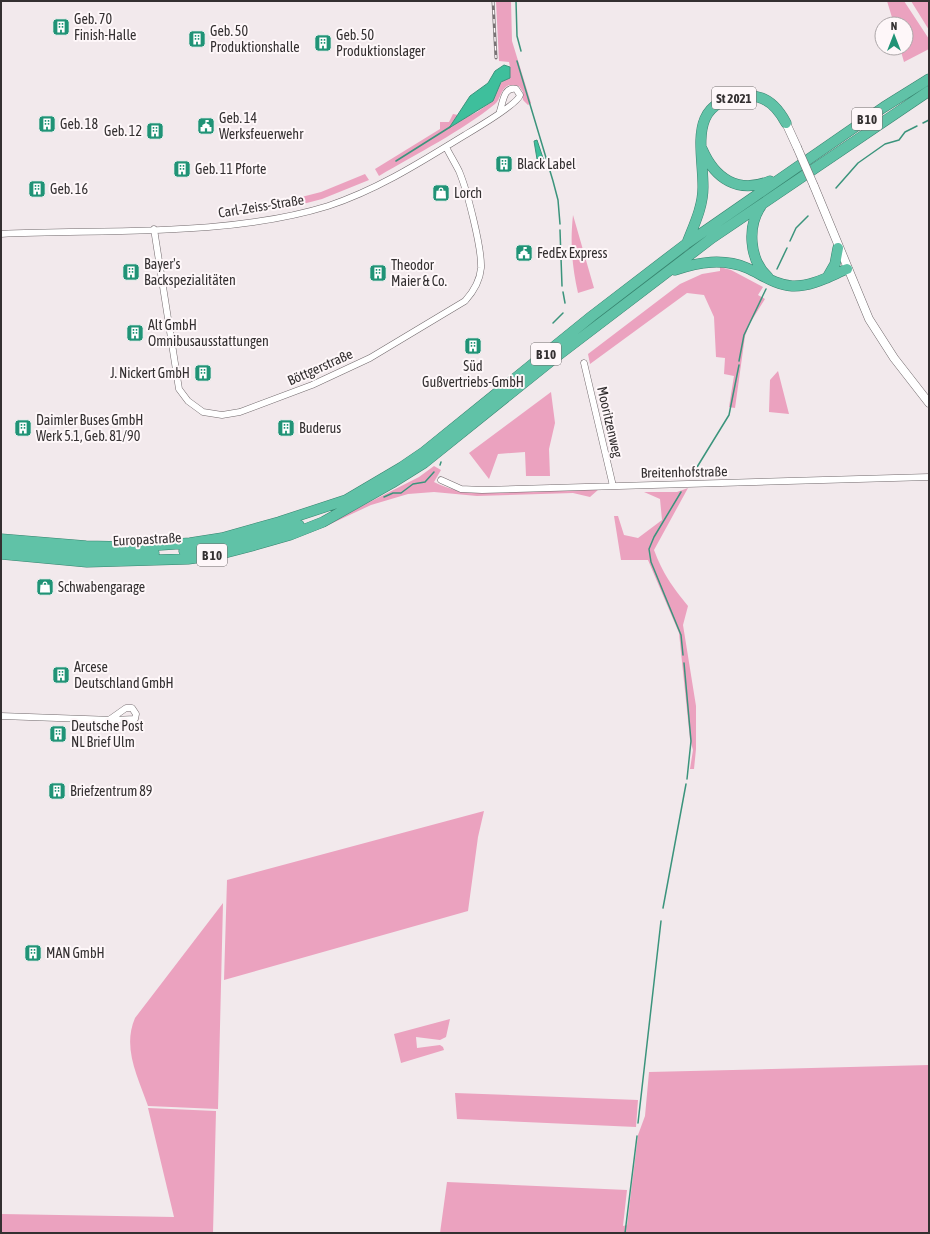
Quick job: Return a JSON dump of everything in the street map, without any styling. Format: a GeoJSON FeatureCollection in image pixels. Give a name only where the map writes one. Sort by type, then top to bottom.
{"type":"FeatureCollection","features":[{"type":"Feature","properties":{"kind":"highway","name":"B 10"},"geometry":{"type":"LineString","coordinates":[[4,555],[66,561],[113,562],[188,559],[217,555],[290,535],[323,522],[424,452],[592,316],[686,244],[906,92],[929,79]]}},
{"type":"Feature","properties":{"kind":"highway","name":"B 10"},"geometry":{"type":"LineString","coordinates":[[348,504],[392,483],[448,445],[556,357],[665,273],[764,202],[929,91]]}},
{"type":"Feature","properties":{"kind":"highway","name":"St 2021"},"geometry":{"type":"LineString","coordinates":[[700,144],[702,126],[708,114],[718,105],[730,99],[753,96],[762,99],[772,104],[780,112],[786,123]]}},
{"type":"Feature","properties":{"kind":"highway"},"geometry":{"type":"LineString","coordinates":[[700,144],[713,170],[727,182],[753,186],[785,175]]}},
{"type":"Feature","properties":{"kind":"highway"},"geometry":{"type":"LineString","coordinates":[[686,244],[702,202],[703,187],[700,144]]}},
{"type":"Feature","properties":{"kind":"highway"},"geometry":{"type":"LineString","coordinates":[[764,202],[757,212],[753,224],[752,239],[756,258],[764,274],[773,281]]}},
{"type":"Feature","properties":{"kind":"highway"},"geometry":{"type":"LineString","coordinates":[[827,278],[835,264],[838,248]]}},
{"type":"Feature","properties":{"kind":"highway"},"geometry":{"type":"LineString","coordinates":[[665,273],[708,261],[729,263],[746,268],[773,281],[791,286],[802,286],[827,278],[847,269]]}},
{"type":"Feature","properties":{"kind":"highway"},"geometry":{"type":"LineString","coordinates":[[3,540],[112,547],[190,543],[222,538],[348,504]]}},
{"type":"Feature","properties":{"kind":"highway","name":"Europastraße"},"geometry":{"type":"LineString","coordinates":[[3,540],[88,554],[130,555],[208,548],[292,527],[348,504]]}},
{"type":"Feature","properties":{"kind":"main road","name":"St 2021"},"geometry":{"type":"LineString","coordinates":[[786,123],[814,186],[838,248],[869,319],[894,358],[929,403]]}},
{"type":"Feature","properties":{"kind":"street","name":"Carl-Zeiss-Straße"},"geometry":{"type":"LineString","coordinates":[[1,234],[203,227],[275,218],[327,206],[383,183],[446,147],[500,111]]}},
{"type":"Feature","properties":{"kind":"street","name":"Böttgerstraße"},"geometry":{"type":"LineString","coordinates":[[154,229],[179,389],[188,401],[198,410],[209,414],[230,414],[312,385],[372,356],[466,301],[473,293],[478,282],[481,269],[480,248],[462,179],[446,147]]}},
{"type":"Feature","properties":{"kind":"street","name":"Mooritzenweg"},"geometry":{"type":"LineString","coordinates":[[584,363],[613,486]]}},
{"type":"Feature","properties":{"kind":"street","name":"Breitenhofstraße"},"geometry":{"type":"LineString","coordinates":[[441,480],[452,486],[471,490],[929,476]]}},
{"type":"Feature","properties":{"kind":"street"},"geometry":{"type":"LineString","coordinates":[[1,716],[109,720]]}},
{"type":"Feature","properties":{"kind":"shaded area"},"geometry":{"type":"Polygon","coordinates":[[[496,1],[511,1],[512,41],[531,103],[528,105],[523,100],[523,92],[519,86],[509,85],[504,89],[495,104],[468,124],[379,176],[375,169],[440,129],[440,122],[449,122],[453,114],[458,115],[452,124],[477,112],[493,101],[498,86],[504,80],[510,67],[509,62],[499,61],[496,1]]]}},
{"type":"Feature","properties":{"kind":"shaded area"},"geometry":{"type":"Polygon","coordinates":[[[887,1],[904,1],[914,16],[892,16],[887,1]]]}},
{"type":"Feature","properties":{"kind":"shaded area"},"geometry":{"type":"Polygon","coordinates":[[[911,1],[929,1],[929,30],[911,1]]]}},
{"type":"Feature","properties":{"kind":"shaded area"},"geometry":{"type":"Polygon","coordinates":[[[914,16],[929,39],[929,49],[904,62],[902,56],[914,56],[914,16]]]}},
{"type":"Feature","properties":{"kind":"shaded area"},"geometry":{"type":"Polygon","coordinates":[[[504,65],[510,67],[510,78],[501,82],[493,101],[449,128],[470,96],[488,83],[495,71],[504,65]]]}},
{"type":"Feature","properties":{"kind":"shaded area"},"geometry":{"type":"Polygon","coordinates":[[[537,140],[544,161],[540,162],[537,159],[534,141],[537,140]]]}},
{"type":"Feature","properties":{"kind":"shaded area"},"geometry":{"type":"Polygon","coordinates":[[[365,174],[369,180],[322,199],[280,210],[278,203],[321,192],[365,174]]]}},
{"type":"Feature","properties":{"kind":"shaded area"},"geometry":{"type":"Polygon","coordinates":[[[573,215],[594,288],[578,293],[572,254],[573,215]]]}},
{"type":"Feature","properties":{"kind":"shaded area"},"geometry":{"type":"Polygon","coordinates":[[[720,267],[731,270],[763,287],[758,295],[765,299],[750,323],[745,336],[735,408],[729,407],[734,376],[724,374],[725,358],[716,357],[714,317],[704,295],[687,293],[590,364],[588,354],[680,284],[702,274],[720,271],[720,267]]]}},
{"type":"Feature","properties":{"kind":"shaded area"},"geometry":{"type":"Polygon","coordinates":[[[778,371],[789,414],[769,412],[770,380],[778,371]]]}},
{"type":"Feature","properties":{"kind":"shaded area"},"geometry":{"type":"Polygon","coordinates":[[[551,392],[555,423],[549,449],[550,476],[526,476],[525,452],[498,454],[489,479],[469,453],[551,392]]]}},
{"type":"Feature","properties":{"kind":"shaded area"},"geometry":{"type":"Polygon","coordinates":[[[434,466],[441,470],[434,482],[466,492],[477,493],[599,489],[590,497],[573,493],[477,496],[434,492],[408,494],[371,505],[324,527],[277,544],[230,556],[348,513],[419,477],[434,466]]]}},
{"type":"Feature","properties":{"kind":"shaded area"},"geometry":{"type":"Polygon","coordinates":[[[688,488],[654,550],[668,580],[688,606],[683,625],[696,706],[696,749],[694,769],[690,769],[693,750],[690,739],[679,633],[648,560],[621,560],[614,516],[618,516],[624,535],[638,538],[662,520],[660,499],[644,492],[677,492],[688,488]]]}},
{"type":"Feature","properties":{"kind":"shaded area"},"geometry":{"type":"Polygon","coordinates":[[[484,811],[478,837],[468,911],[224,980],[227,880],[484,811]]]}},
{"type":"Feature","properties":{"kind":"shaded area"},"geometry":{"type":"Polygon","coordinates":[[[223,903],[218,1109],[148,1106],[136,1073],[131,1051],[131,1029],[135,1018],[223,903]]]}},
{"type":"Feature","properties":{"kind":"shaded area"},"geometry":{"type":"Polygon","coordinates":[[[450,1019],[446,1037],[440,1040],[416,1037],[417,1048],[440,1045],[444,1050],[401,1063],[394,1034],[450,1019]]]}},
{"type":"Feature","properties":{"kind":"shaded area"},"geometry":{"type":"Polygon","coordinates":[[[929,1065],[929,1233],[440,1233],[447,1182],[627,1190],[623,1226],[627,1225],[638,1135],[645,1116],[649,1072],[929,1065]]]}},
{"type":"Feature","properties":{"kind":"shaded area"},"geometry":{"type":"Polygon","coordinates":[[[455,1093],[638,1100],[636,1127],[457,1119],[455,1093]]]}},
{"type":"Feature","properties":{"kind":"shaded area"},"geometry":{"type":"Polygon","coordinates":[[[148,1108],[216,1111],[213,1233],[1,1233],[1,1214],[174,1217],[148,1108]]]}},
{"type":"Feature","properties":{"kind":"waterway"},"geometry":{"type":"LineString","coordinates":[[516,1],[517,36],[521,51]]}},
{"type":"Feature","properties":{"kind":"waterway"},"geometry":{"type":"LineString","coordinates":[[517,61],[553,181],[558,200],[560,224]]}},
{"type":"Feature","properties":{"kind":"waterway"},"geometry":{"type":"LineString","coordinates":[[923,123],[929,120]]}},
{"type":"Feature","properties":{"kind":"waterway"},"geometry":{"type":"LineString","coordinates":[[836,188],[858,163],[885,144],[899,140],[905,132],[917,126]]}},
{"type":"Feature","properties":{"kind":"waterway"},"geometry":{"type":"LineString","coordinates":[[396,161],[450,127]]}},
{"type":"Feature","properties":{"kind":"waterway"},"geometry":{"type":"LineString","coordinates":[[790,241],[796,228],[808,216]]}},
{"type":"Feature","properties":{"kind":"waterway"},"geometry":{"type":"LineString","coordinates":[[560,230],[562,286]]}},
{"type":"Feature","properties":{"kind":"waterway"},"geometry":{"type":"LineString","coordinates":[[777,269],[787,248]]}},
{"type":"Feature","properties":{"kind":"waterway"},"geometry":{"type":"LineString","coordinates":[[739,361],[744,335],[766,289]]}},
{"type":"Feature","properties":{"kind":"waterway"},"geometry":{"type":"LineString","coordinates":[[563,292],[565,303]]}},
{"type":"Feature","properties":{"kind":"waterway"},"geometry":{"type":"LineString","coordinates":[[553,323],[563,313]]}},
{"type":"Feature","properties":{"kind":"waterway"},"geometry":{"type":"LineString","coordinates":[[694,472],[729,415],[739,365]]}},
{"type":"Feature","properties":{"kind":"waterway"},"geometry":{"type":"LineString","coordinates":[[384,497],[393,493],[401,493],[413,484],[425,482],[434,472]]}},
{"type":"Feature","properties":{"kind":"waterway"},"geometry":{"type":"LineString","coordinates":[[681,492],[654,537],[649,549],[651,562],[681,635],[683,655]]}},
{"type":"Feature","properties":{"kind":"waterway"},"geometry":{"type":"LineString","coordinates":[[684,663],[691,741],[687,779]]}},
{"type":"Feature","properties":{"kind":"waterway"},"geometry":{"type":"LineString","coordinates":[[663,908],[686,784]]}},
{"type":"Feature","properties":{"kind":"waterway"},"geometry":{"type":"LineString","coordinates":[[638,1123],[661,921]]}},
{"type":"Feature","properties":{"kind":"waterway"},"geometry":{"type":"LineString","coordinates":[[625,1233],[637,1136]]}},
{"type":"Feature","properties":{"kind":"railway"},"geometry":{"type":"LineString","coordinates":[[493,1],[496,58]]}},
{"type":"Feature","properties":{"kind":"place","name":"Geb. 70 Finish-Halle"},"geometry":{"type":"Point","coordinates":[61,27]}},
{"type":"Feature","properties":{"kind":"place","name":"Geb. 50 Produktionshalle"},"geometry":{"type":"Point","coordinates":[197,39]}},
{"type":"Feature","properties":{"kind":"place","name":"Geb. 50 Produktionslager"},"geometry":{"type":"Point","coordinates":[323,43]}},
{"type":"Feature","properties":{"kind":"place","name":"Geb. 18"},"geometry":{"type":"Point","coordinates":[47,124]}},
{"type":"Feature","properties":{"kind":"place","name":"Geb. 14 Werksfeuerwehr"},"geometry":{"type":"Point","coordinates":[206,126]}},
{"type":"Feature","properties":{"kind":"place","name":"Geb. 12"},"geometry":{"type":"Point","coordinates":[155,131]}},
{"type":"Feature","properties":{"kind":"place","name":"Black Label"},"geometry":{"type":"Point","coordinates":[504,164]}},
{"type":"Feature","properties":{"kind":"place","name":"Geb. 11 Pforte"},"geometry":{"type":"Point","coordinates":[182,169]}},
{"type":"Feature","properties":{"kind":"place","name":"Geb. 16"},"geometry":{"type":"Point","coordinates":[37,189]}},
{"type":"Feature","properties":{"kind":"place","name":"Lorch"},"geometry":{"type":"Point","coordinates":[441,193]}},
{"type":"Feature","properties":{"kind":"place","name":"FedEx Express"},"geometry":{"type":"Point","coordinates":[524,253]}},
{"type":"Feature","properties":{"kind":"place","name":"Bayer's Backspezialitäten"},"geometry":{"type":"Point","coordinates":[131,272]}},
{"type":"Feature","properties":{"kind":"place","name":"Theodor Maier & Co."},"geometry":{"type":"Point","coordinates":[378,273]}},
{"type":"Feature","properties":{"kind":"place","name":"Alt GmbH Omnibusausstattungen"},"geometry":{"type":"Point","coordinates":[135,333]}},
{"type":"Feature","properties":{"kind":"place","name":"Süd Gußvertriebs-GmbH"},"geometry":{"type":"Point","coordinates":[473,346]}},
{"type":"Feature","properties":{"kind":"place","name":"J. Nickert GmbH"},"geometry":{"type":"Point","coordinates":[203,373]}},
{"type":"Feature","properties":{"kind":"place","name":"Daimler Buses GmbH Werk 5.1, Geb. 81/90"},"geometry":{"type":"Point","coordinates":[23,428]}},
{"type":"Feature","properties":{"kind":"place","name":"Buderus"},"geometry":{"type":"Point","coordinates":[286,428]}},
{"type":"Feature","properties":{"kind":"place","name":"Schwabengarage"},"geometry":{"type":"Point","coordinates":[45,587]}},
{"type":"Feature","properties":{"kind":"place","name":"Arcese Deutschland GmbH"},"geometry":{"type":"Point","coordinates":[61,675]}},
{"type":"Feature","properties":{"kind":"place","name":"Deutsche Post NL Brief Ulm"},"geometry":{"type":"Point","coordinates":[58,734]}},
{"type":"Feature","properties":{"kind":"place","name":"Briefzentrum 89"},"geometry":{"type":"Point","coordinates":[57,791]}},
{"type":"Feature","properties":{"kind":"place","name":"MAN GmbH"},"geometry":{"type":"Point","coordinates":[33,953]}}]}
